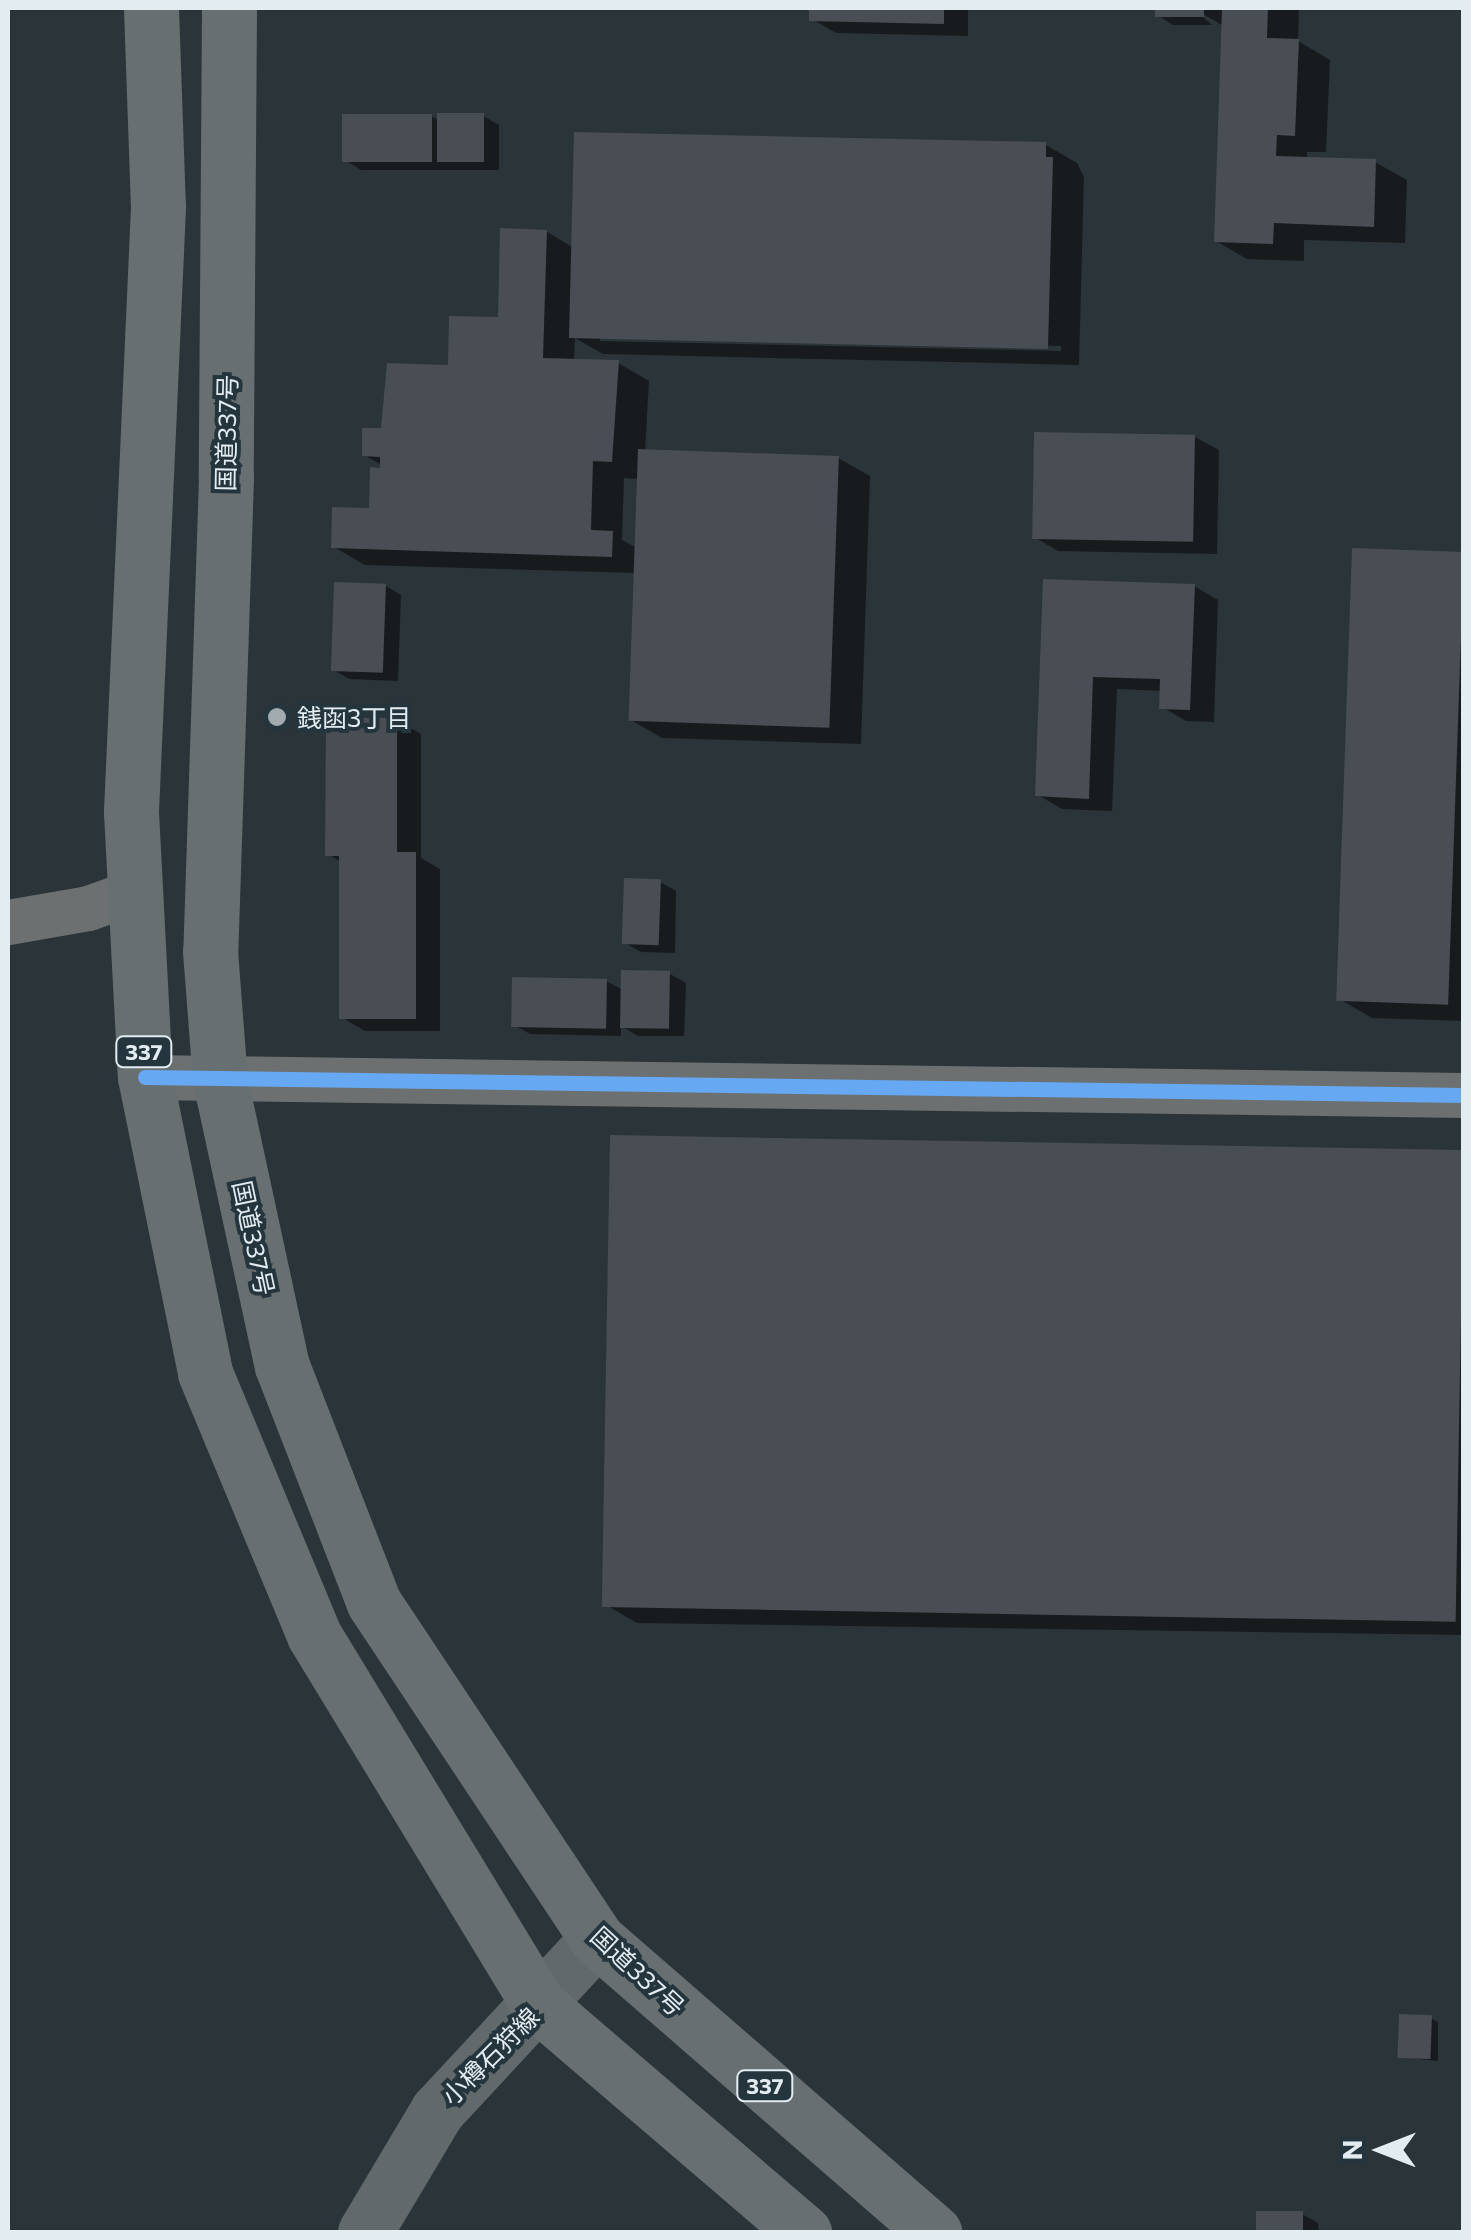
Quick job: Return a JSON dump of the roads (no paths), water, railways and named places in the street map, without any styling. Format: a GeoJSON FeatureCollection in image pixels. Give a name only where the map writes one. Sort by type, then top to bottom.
{"type":"FeatureCollection","features":[{"type":"Feature","properties":{"kind":"highway","name":"337"},"geometry":{"type":"LineString","coordinates":[[152,8],[158,206],[131,812],[146,1077],[205,1372],[307,1618],[540,2006],[804,2232]]}},
{"type":"Feature","properties":{"kind":"highway","name":"国道337号"},"geometry":{"type":"LineString","coordinates":[[228,8],[226,478],[210,951],[220,1080],[282,1366],[374,1603],[597,1939],[934,2232]]}},
{"type":"Feature","properties":{"kind":"main road","name":"小樽石狩線"},"geometry":{"type":"LineString","coordinates":[[365,2232],[437,2110],[540,2006],[597,1939]]}},
{"type":"Feature","properties":{"kind":"street"},"geometry":{"type":"LineString","coordinates":[[8,922],[88,908],[136,891]]}},
{"type":"Feature","properties":{"kind":"street"},"geometry":{"type":"LineString","coordinates":[[146,1077],[1464,1094]]}},
{"type":"Feature","properties":{"kind":"place","name":"銭函3丁目"},"geometry":{"type":"Point","coordinates":[277,717]}}]}
